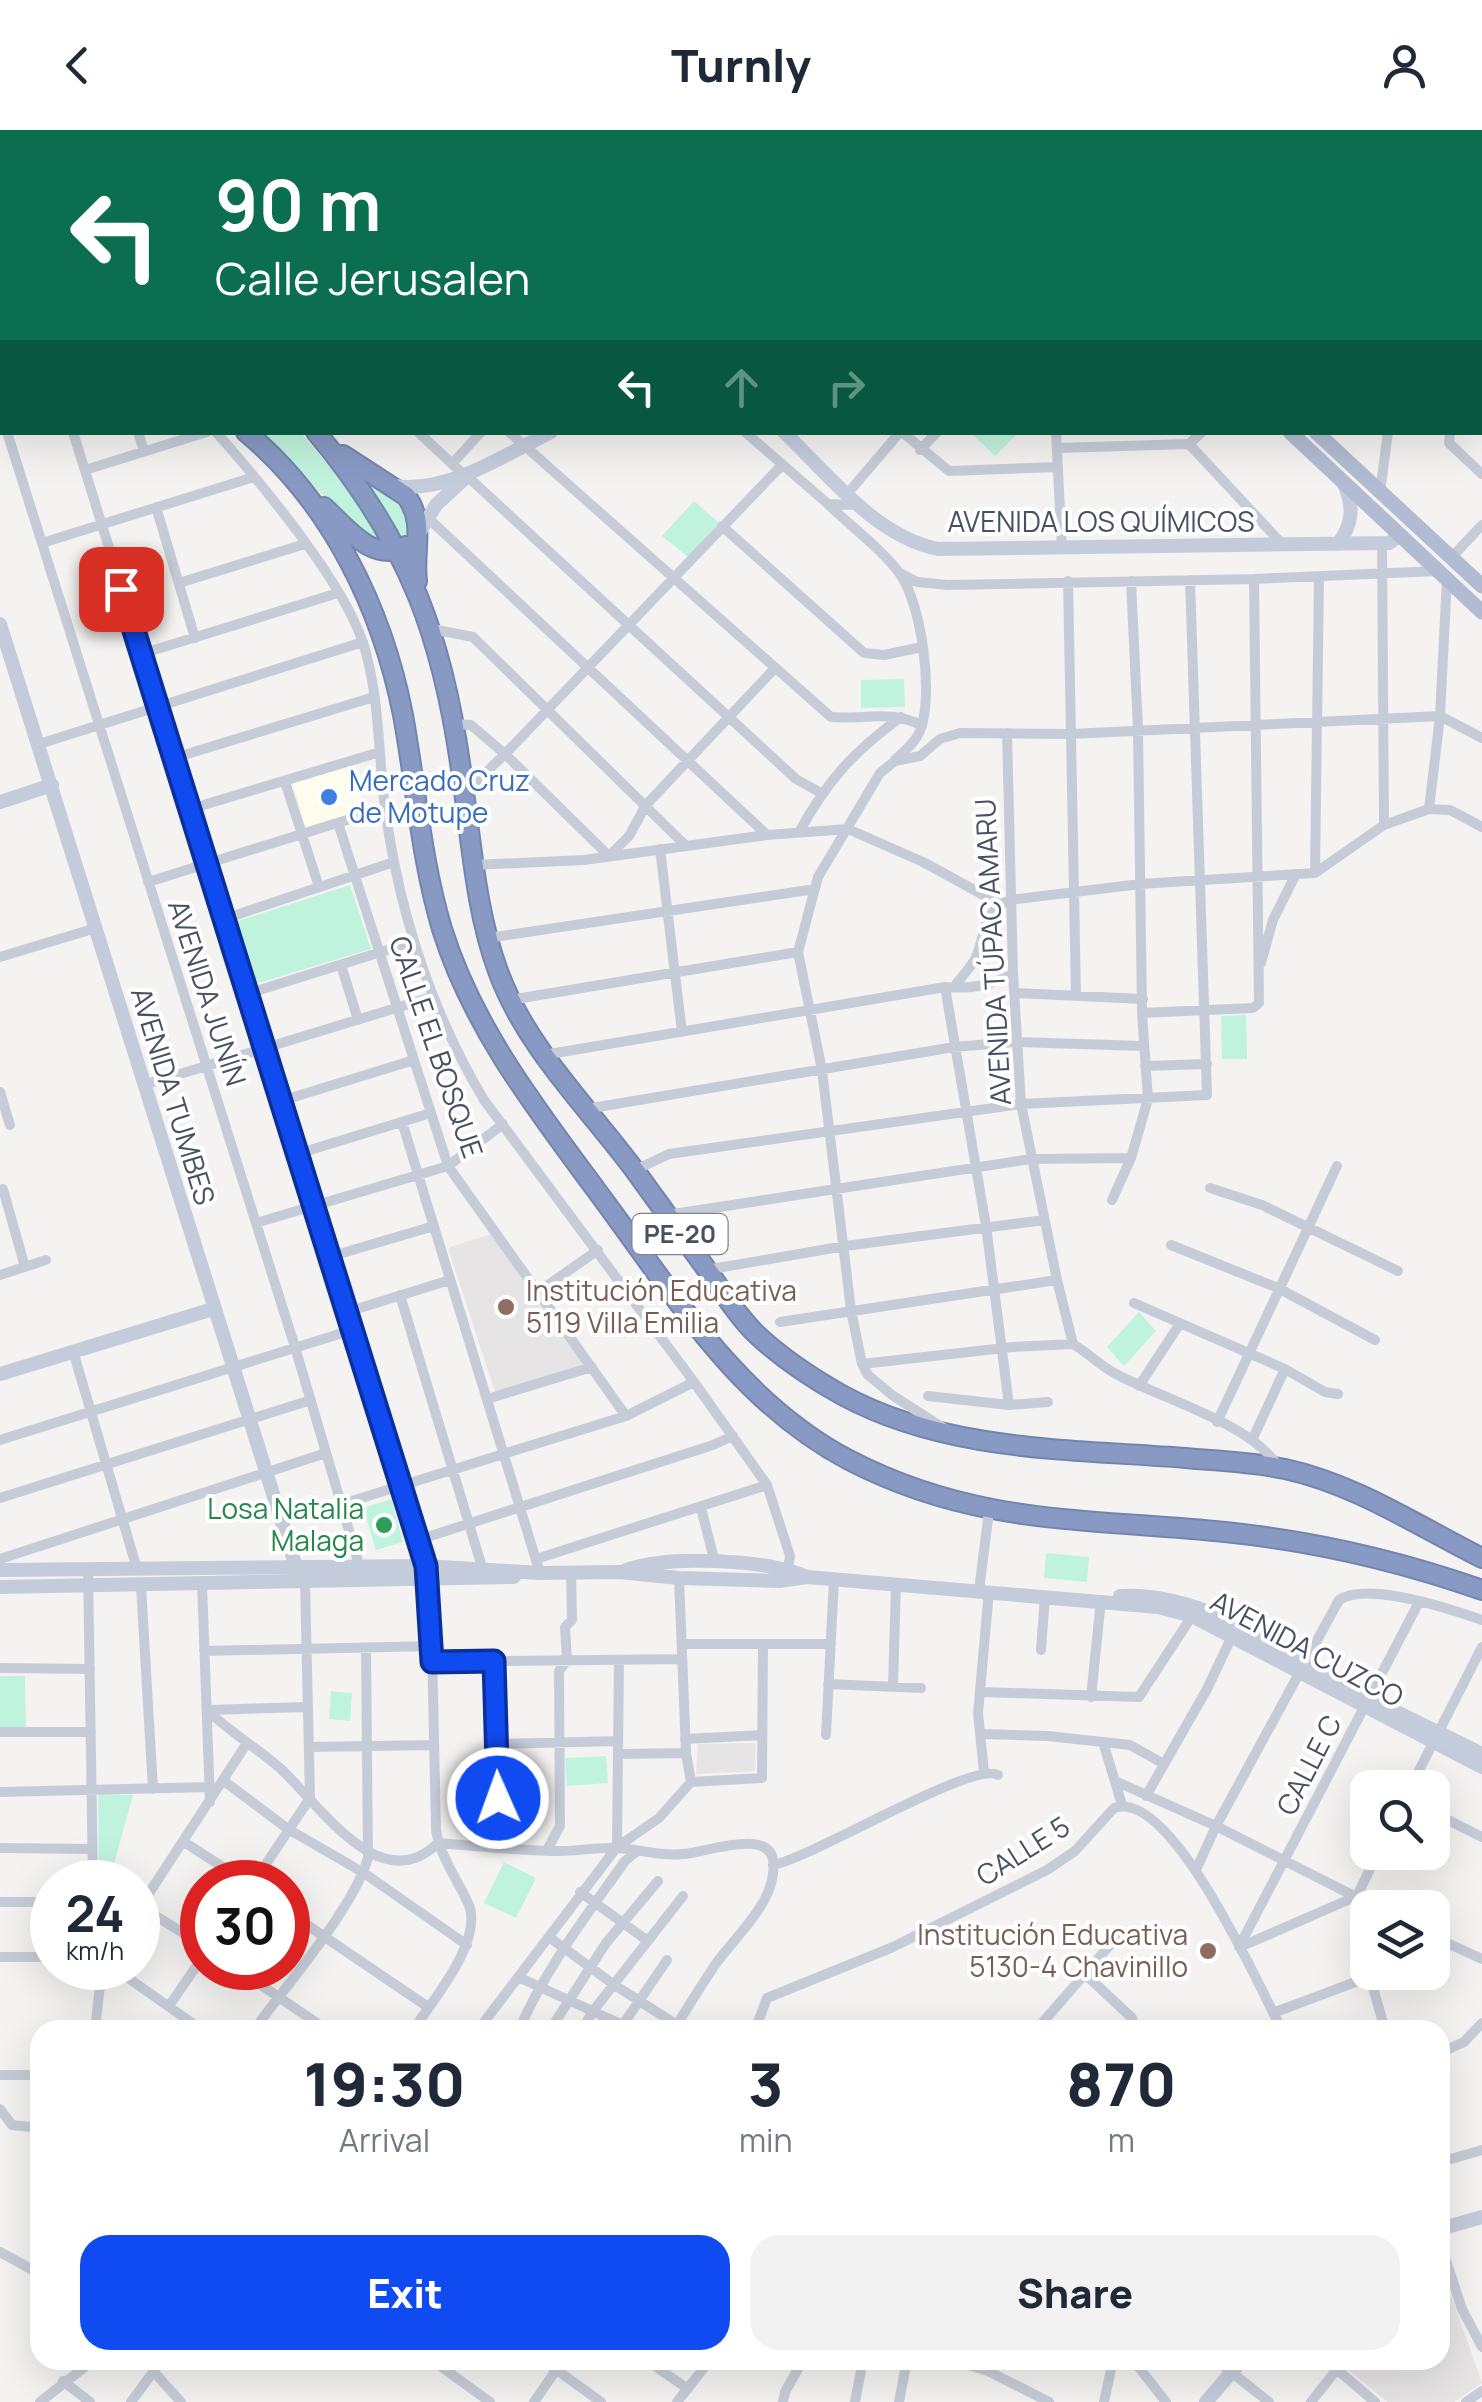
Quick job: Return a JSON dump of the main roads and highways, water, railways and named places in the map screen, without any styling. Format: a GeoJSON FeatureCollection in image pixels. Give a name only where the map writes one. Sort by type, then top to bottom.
{"type":"FeatureCollection","features":[{"type":"Feature","properties":{"kind":"highway","name":"PE-20"},"geometry":{"type":"LineString","coordinates":[[249,435],[291,476],[327,525],[354,570],[378,627],[402,714],[441,926],[470,1001],[513,1076],[686,1314],[750,1388],[807,1434],[854,1463],[923,1493],[988,1510],[1280,1539],[1405,1567],[1482,1590]]}},
{"type":"Feature","properties":{"kind":"highway","name":"PE-20"},"geometry":{"type":"LineString","coordinates":[[318,435],[360,488],[398,550],[432,628],[454,724],[472,865],[488,938],[510,1000],[544,1055],[635,1170],[750,1328],[799,1368],[847,1398],[952,1437],[1280,1468],[1329,1481],[1482,1558]]}},
{"type":"Feature","properties":{"kind":"highway"},"geometry":{"type":"LineString","coordinates":[[319,435],[413,504],[419,525],[416,576],[420,596]]}},
{"type":"Feature","properties":{"kind":"highway"},"geometry":{"type":"LineString","coordinates":[[291,476],[372,549],[398,550],[418,536]]}},
{"type":"Feature","properties":{"kind":"main road"},"geometry":{"type":"LineString","coordinates":[[1293,435],[1482,612]]}},
{"type":"Feature","properties":{"kind":"main road"},"geometry":{"type":"LineString","coordinates":[[1330,439],[1380,492],[1482,586]]}},
{"type":"Feature","properties":{"kind":"place","name":"Mercado Cruz de Motupe"},"geometry":{"type":"Point","coordinates":[329,797]}},
{"type":"Feature","properties":{"kind":"place","name":"Institución Educativa 5119 Villa Emilia"},"geometry":{"type":"Point","coordinates":[506,1307]}},
{"type":"Feature","properties":{"kind":"place","name":"Losa Natalia Malaga"},"geometry":{"type":"Point","coordinates":[384,1525]}},
{"type":"Feature","properties":{"kind":"place","name":"Institución Educativa 5130-4 Chavinillo"},"geometry":{"type":"Point","coordinates":[1208,1951]}}]}
